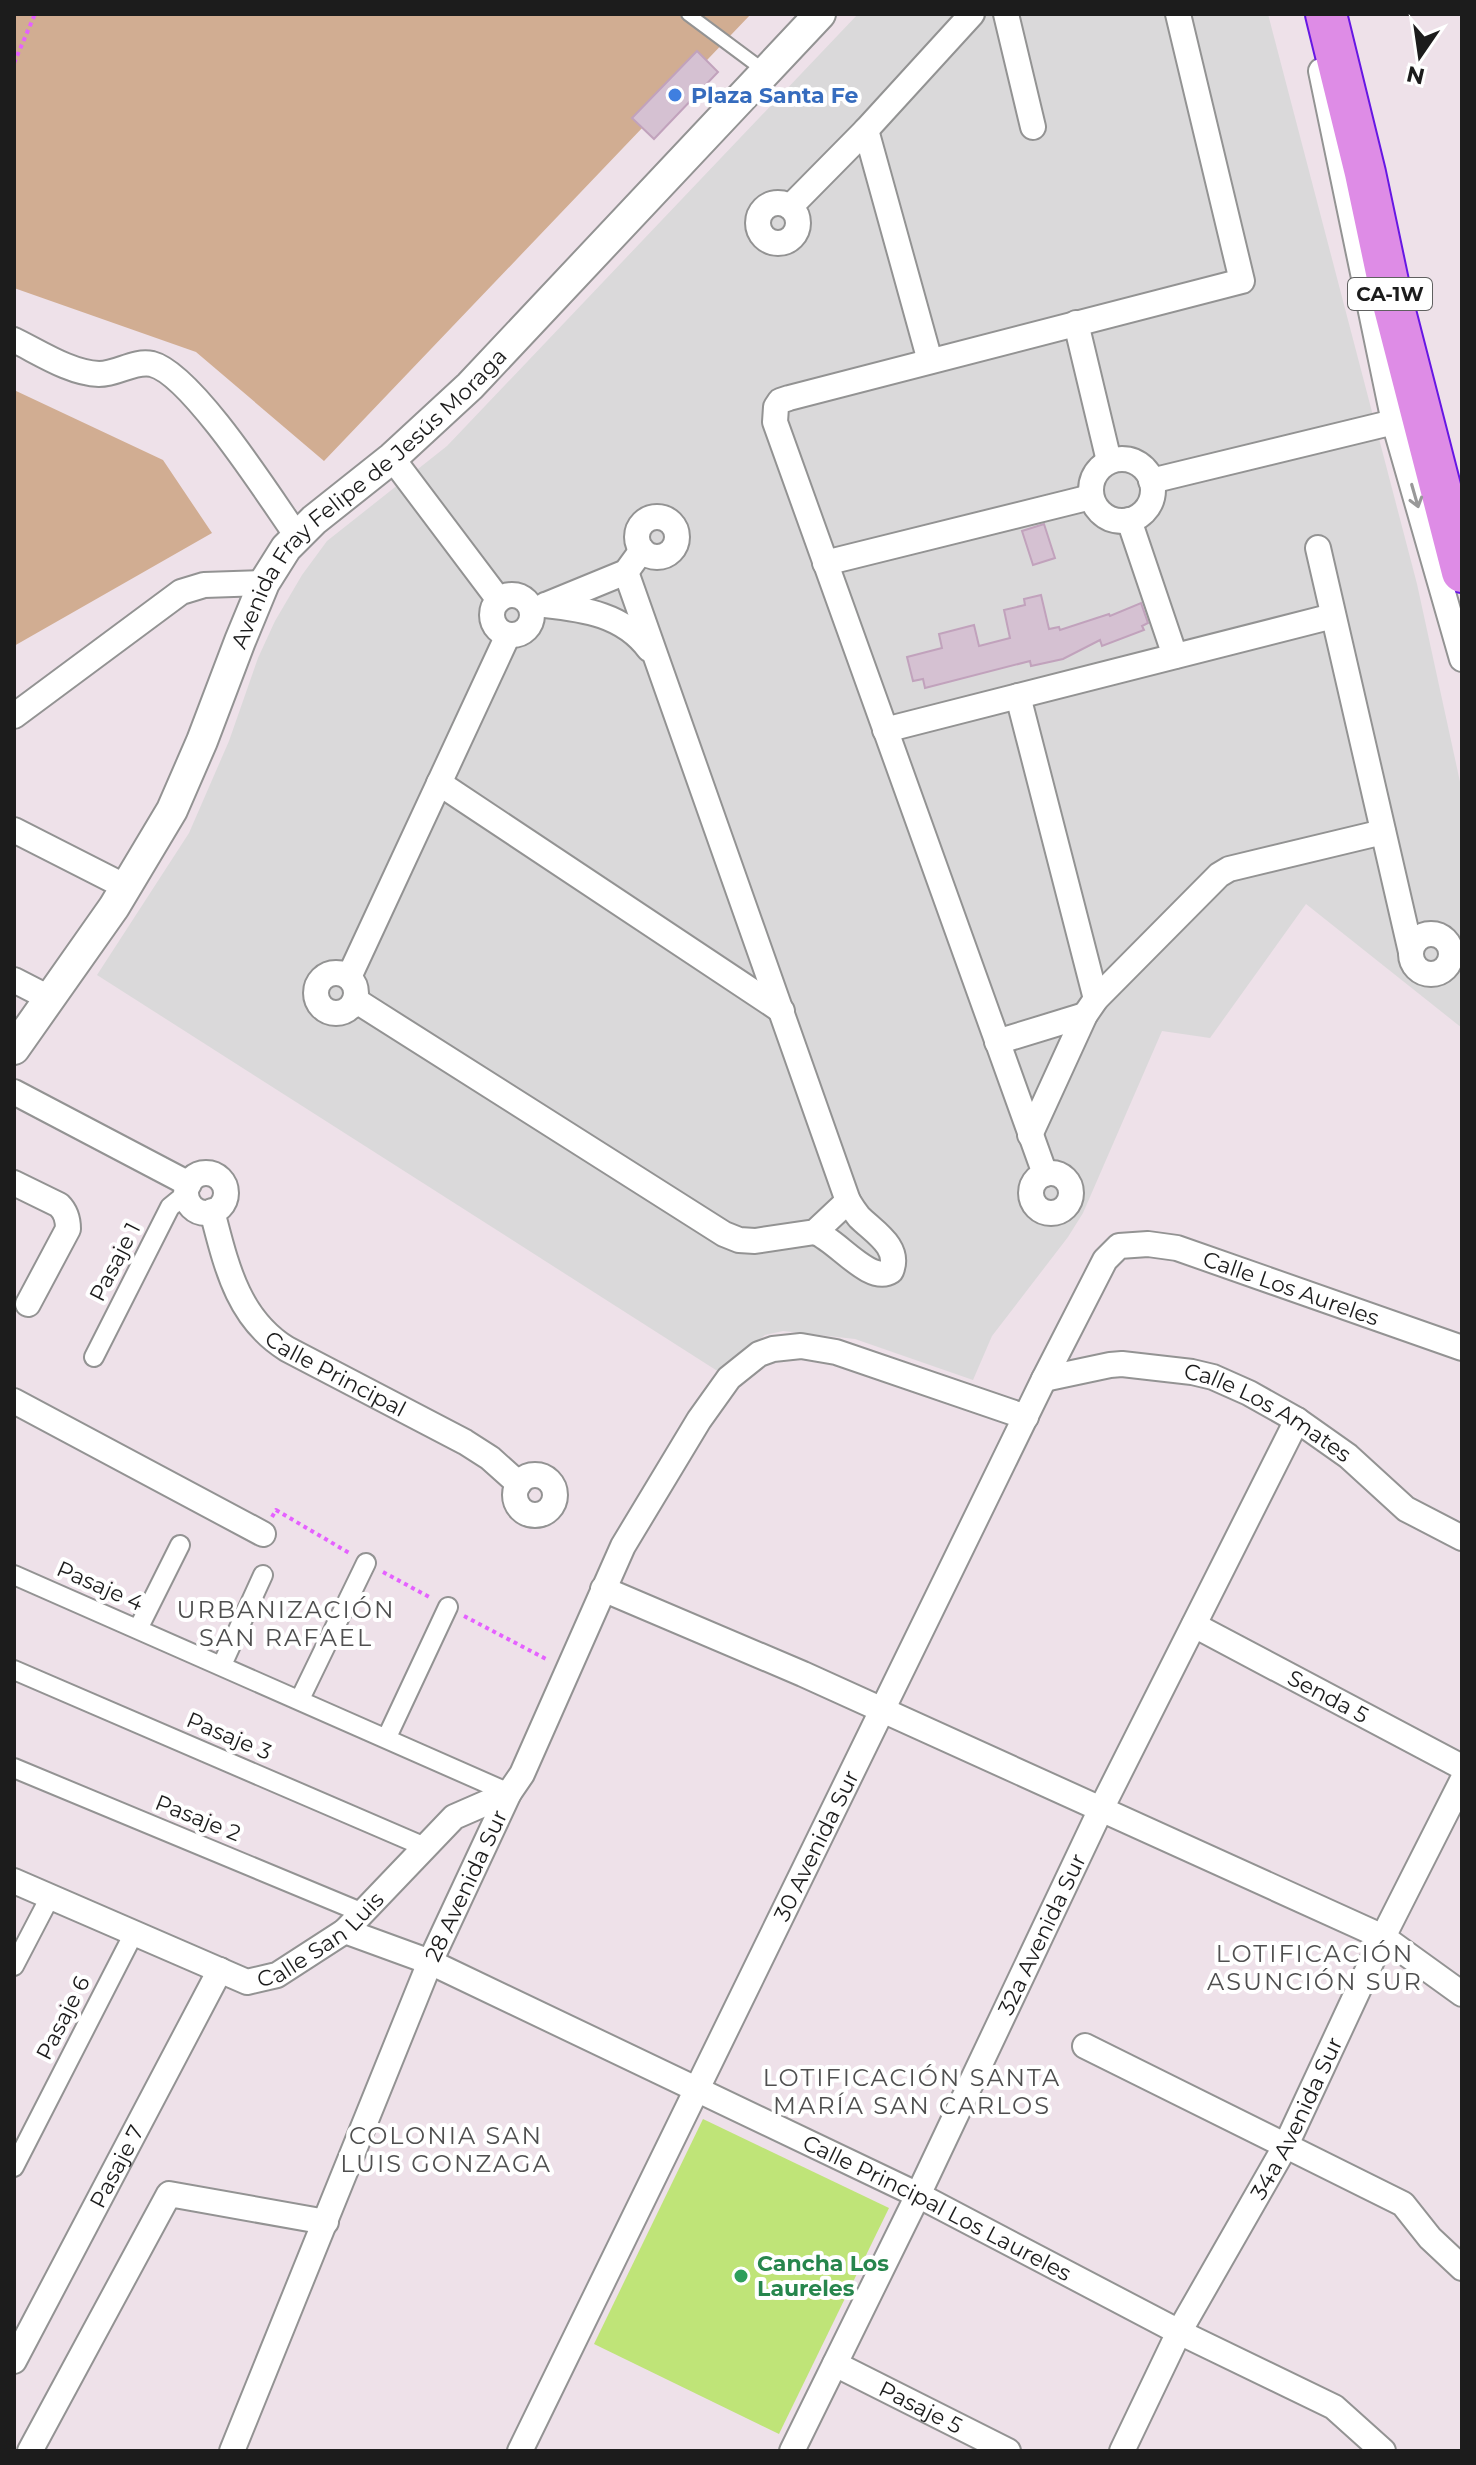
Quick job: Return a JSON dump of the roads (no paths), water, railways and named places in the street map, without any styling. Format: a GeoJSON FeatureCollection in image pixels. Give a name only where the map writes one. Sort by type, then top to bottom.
{"type":"FeatureCollection","features":[{"type":"Feature","properties":{"kind":"highway","name":"CA-1W"},"geometry":{"type":"LineString","coordinates":[[1326,14],[1391,296],[1462,572]]}},
{"type":"Feature","properties":{"kind":"highway","name":"CA-1W"},"geometry":{"type":"LineString","coordinates":[[1349,14],[1462,475]]}},
{"type":"Feature","properties":{"kind":"street","name":"Avenida Fray Felipe de Jesús Moraga"},"geometry":{"type":"LineString","coordinates":[[14,1049],[126,887],[165,823],[190,771],[264,583],[286,548],[314,520],[432,423],[470,386],[820,14]]}},
{"type":"Feature","properties":{"kind":"street"},"geometry":{"type":"LineString","coordinates":[[790,207],[866,130],[972,14]]}},
{"type":"Feature","properties":{"kind":"street"},"geometry":{"type":"LineString","coordinates":[[1006,14],[1033,127]]}},
{"type":"Feature","properties":{"kind":"street"},"geometry":{"type":"LineString","coordinates":[[1045,1174],[775,422],[776,407],[780,401],[789,398],[1242,281],[1178,14]]}},
{"type":"Feature","properties":{"kind":"street"},"geometry":{"type":"LineString","coordinates":[[1309,14],[1394,422],[1462,659]]}},
{"type":"Feature","properties":{"kind":"street"},"geometry":{"type":"LineString","coordinates":[[866,130],[930,361]]}},
{"type":"Feature","properties":{"kind":"street"},"geometry":{"type":"LineString","coordinates":[[1076,323],[1109,461]]}},
{"type":"Feature","properties":{"kind":"street"},"geometry":{"type":"LineString","coordinates":[[14,340],[74,368],[97,374],[117,372],[142,362],[168,370],[203,406],[297,536]]}},
{"type":"Feature","properties":{"kind":"street"},"geometry":{"type":"LineString","coordinates":[[1151,481],[1394,422]]}},
{"type":"Feature","properties":{"kind":"street"},"geometry":{"type":"LineString","coordinates":[[392,458],[499,600]]}},
{"type":"Feature","properties":{"kind":"street"},"geometry":{"type":"LineString","coordinates":[[1126,459],[1136,462],[1144,468],[1151,481],[1152,498],[1147,508],[1129,520],[1110,518],[1095,506],[1091,497],[1093,478],[1098,469],[1109,461],[1126,459]]}},
{"type":"Feature","properties":{"kind":"street"},"geometry":{"type":"LineString","coordinates":[[825,563],[1091,497]]}},
{"type":"Feature","properties":{"kind":"street"},"geometry":{"type":"LineString","coordinates":[[1129,520],[1175,656]]}},
{"type":"Feature","properties":{"kind":"street"},"geometry":{"type":"LineString","coordinates":[[1318,548],[1411,952]]}},
{"type":"Feature","properties":{"kind":"street"},"geometry":{"type":"LineString","coordinates":[[642,550],[626,572],[538,608],[530,624],[520,633],[508,635],[497,628],[492,617],[492,610],[499,600],[511,596],[538,608],[569,607],[611,617],[641,637],[657,659]]}},
{"type":"Feature","properties":{"kind":"street"},"geometry":{"type":"LineString","coordinates":[[626,572],[848,1201],[857,1215],[886,1243],[892,1252],[894,1265],[891,1271],[880,1275],[870,1272],[833,1241],[815,1232]]}},
{"type":"Feature","properties":{"kind":"street"},"geometry":{"type":"LineString","coordinates":[[14,716],[181,592],[214,584],[264,583]]}},
{"type":"Feature","properties":{"kind":"street"},"geometry":{"type":"LineString","coordinates":[[885,730],[1333,616]]}},
{"type":"Feature","properties":{"kind":"street"},"geometry":{"type":"LineString","coordinates":[[508,635],[439,783],[352,989],[724,1234],[739,1240],[755,1241],[815,1232],[848,1201]]}},
{"type":"Feature","properties":{"kind":"street"},"geometry":{"type":"LineString","coordinates":[[1018,696],[1091,1007]]}},
{"type":"Feature","properties":{"kind":"street"},"geometry":{"type":"LineString","coordinates":[[439,783],[782,1011]]}},
{"type":"Feature","properties":{"kind":"street"},"geometry":{"type":"LineString","coordinates":[[14,830],[126,887]]}},
{"type":"Feature","properties":{"kind":"street"},"geometry":{"type":"LineString","coordinates":[[1030,1135],[1091,1007],[1219,875],[1229,869],[1383,832]]}},
{"type":"Feature","properties":{"kind":"street"},"geometry":{"type":"LineString","coordinates":[[14,980],[51,999]]}},
{"type":"Feature","properties":{"kind":"street"},"geometry":{"type":"LineString","coordinates":[[997,1042],[1091,1007]]}},
{"type":"Feature","properties":{"kind":"street"},"geometry":{"type":"LineString","coordinates":[[14,1092],[188,1189]]}},
{"type":"Feature","properties":{"kind":"street"},"geometry":{"type":"LineString","coordinates":[[199,1174],[219,1177],[226,1188],[221,1206],[212,1211],[202,1212],[191,1206],[188,1189],[199,1174]]}},
{"type":"Feature","properties":{"kind":"street"},"geometry":{"type":"LineString","coordinates":[[14,1183],[59,1205],[68,1221],[68,1229],[28,1304]]}},
{"type":"Feature","properties":{"kind":"street","name":"Pasaje 1"},"geometry":{"type":"LineString","coordinates":[[94,1357],[170,1207],[188,1189]]}},
{"type":"Feature","properties":{"kind":"street","name":"Calle Principal"},"geometry":{"type":"LineString","coordinates":[[212,1211],[237,1293],[247,1311],[270,1336],[287,1349],[481,1451],[519,1484]]}},
{"type":"Feature","properties":{"kind":"street","name":"Calle Los Aureles"},"geometry":{"type":"LineString","coordinates":[[1119,1246],[1148,1244],[1177,1248],[1462,1348]]}},
{"type":"Feature","properties":{"kind":"street","name":"30 Avenida Sur"},"geometry":{"type":"LineString","coordinates":[[520,2451],[1044,1379],[1105,1260],[1119,1246]]}},
{"type":"Feature","properties":{"kind":"street","name":"28 Avenida Sur"},"geometry":{"type":"LineString","coordinates":[[232,2451],[430,1962],[509,1793],[522,1774],[623,1546],[699,1420],[729,1378],[759,1354],[801,1346],[836,1352],[1026,1417]]}},
{"type":"Feature","properties":{"kind":"street","name":"Calle Los Amates"},"geometry":{"type":"LineString","coordinates":[[1044,1379],[1110,1365],[1147,1366],[1213,1377],[1297,1420],[1348,1456],[1406,1509],[1462,1538]]}},
{"type":"Feature","properties":{"kind":"street"},"geometry":{"type":"LineString","coordinates":[[14,1401],[263,1534]]}},
{"type":"Feature","properties":{"kind":"street","name":"32a Avenida Sur"},"geometry":{"type":"LineString","coordinates":[[792,2451],[918,2195],[1101,1809],[1297,1420]]}},
{"type":"Feature","properties":{"kind":"street"},"geometry":{"type":"LineString","coordinates":[[138,1629],[180,1545]]}},
{"type":"Feature","properties":{"kind":"street"},"geometry":{"type":"LineString","coordinates":[[300,1699],[366,1563]]}},
{"type":"Feature","properties":{"kind":"street","name":"Pasaje 4"},"geometry":{"type":"LineString","coordinates":[[14,1575],[509,1793]]}},
{"type":"Feature","properties":{"kind":"street"},"geometry":{"type":"LineString","coordinates":[[222,1665],[263,1575]]}},
{"type":"Feature","properties":{"kind":"street"},"geometry":{"type":"LineString","coordinates":[[603,1589],[882,1710],[1383,1937],[1462,1994]]}},
{"type":"Feature","properties":{"kind":"street"},"geometry":{"type":"LineString","coordinates":[[387,1737],[448,1607]]}},
{"type":"Feature","properties":{"kind":"street","name":"Senda 5"},"geometry":{"type":"LineString","coordinates":[[1194,1625],[1462,1767]]}},
{"type":"Feature","properties":{"kind":"street","name":"Pasaje 3"},"geometry":{"type":"LineString","coordinates":[[14,1670],[425,1847]]}},
{"type":"Feature","properties":{"kind":"street","name":"Pasaje 2"},"geometry":{"type":"LineString","coordinates":[[14,1768],[363,1913]]}},
{"type":"Feature","properties":{"kind":"street","name":"34a Avenida Sur"},"geometry":{"type":"LineString","coordinates":[[1122,2451],[1179,2332],[1286,2145],[1383,1937],[1462,1781]]}},
{"type":"Feature","properties":{"kind":"street","name":"Calle San Luis"},"geometry":{"type":"LineString","coordinates":[[14,1881],[247,1982],[277,1975],[345,1931],[454,1817],[509,1793]]}},
{"type":"Feature","properties":{"kind":"street"},"geometry":{"type":"LineString","coordinates":[[14,1966],[50,1897]]}},
{"type":"Feature","properties":{"kind":"street","name":"Calle Principal Los Laureles"},"geometry":{"type":"LineString","coordinates":[[345,1931],[430,1962],[918,2195],[1179,2332],[1334,2407],[1383,2451]]}},
{"type":"Feature","properties":{"kind":"street","name":"Pasaje 6"},"geometry":{"type":"LineString","coordinates":[[14,2167],[134,1933]]}},
{"type":"Feature","properties":{"kind":"street","name":"Pasaje 7"},"geometry":{"type":"LineString","coordinates":[[14,2361],[220,1970]]}},
{"type":"Feature","properties":{"kind":"street"},"geometry":{"type":"LineString","coordinates":[[1085,2046],[1403,2204],[1430,2238],[1462,2268]]}},
{"type":"Feature","properties":{"kind":"street"},"geometry":{"type":"LineString","coordinates":[[30,2451],[169,2194],[326,2222]]}},
{"type":"Feature","properties":{"kind":"street","name":"Pasaje 5"},"geometry":{"type":"LineString","coordinates":[[835,2364],[1008,2451]]}},
{"type":"Feature","properties":{"kind":"lane"},"geometry":{"type":"LineString","coordinates":[[688,14],[766,72]]}},
{"type":"Feature","properties":{"kind":"place","name":"Plaza Santa Fe"},"geometry":{"type":"Point","coordinates":[675,95]}},
{"type":"Feature","properties":{"kind":"place","name":"Cancha Los Laureles"},"geometry":{"type":"Point","coordinates":[741,2276]}},
{"type":"Feature","properties":{"kind":"district","name":"URBANIZACIÓN SAN RAFAEL"},"geometry":{"type":"Point","coordinates":[286,1623]}},
{"type":"Feature","properties":{"kind":"district","name":"LOTIFICACIÓN ASUNCIÓN SUR"},"geometry":{"type":"Point","coordinates":[1315,1967]}},
{"type":"Feature","properties":{"kind":"district","name":"LOTIFICACIÓN SANTA MARÍA SAN CARLOS"},"geometry":{"type":"Point","coordinates":[912,2091]}},
{"type":"Feature","properties":{"kind":"district","name":"COLONIA SAN LUIS GONZAGA"},"geometry":{"type":"Point","coordinates":[446,2149]}}]}
